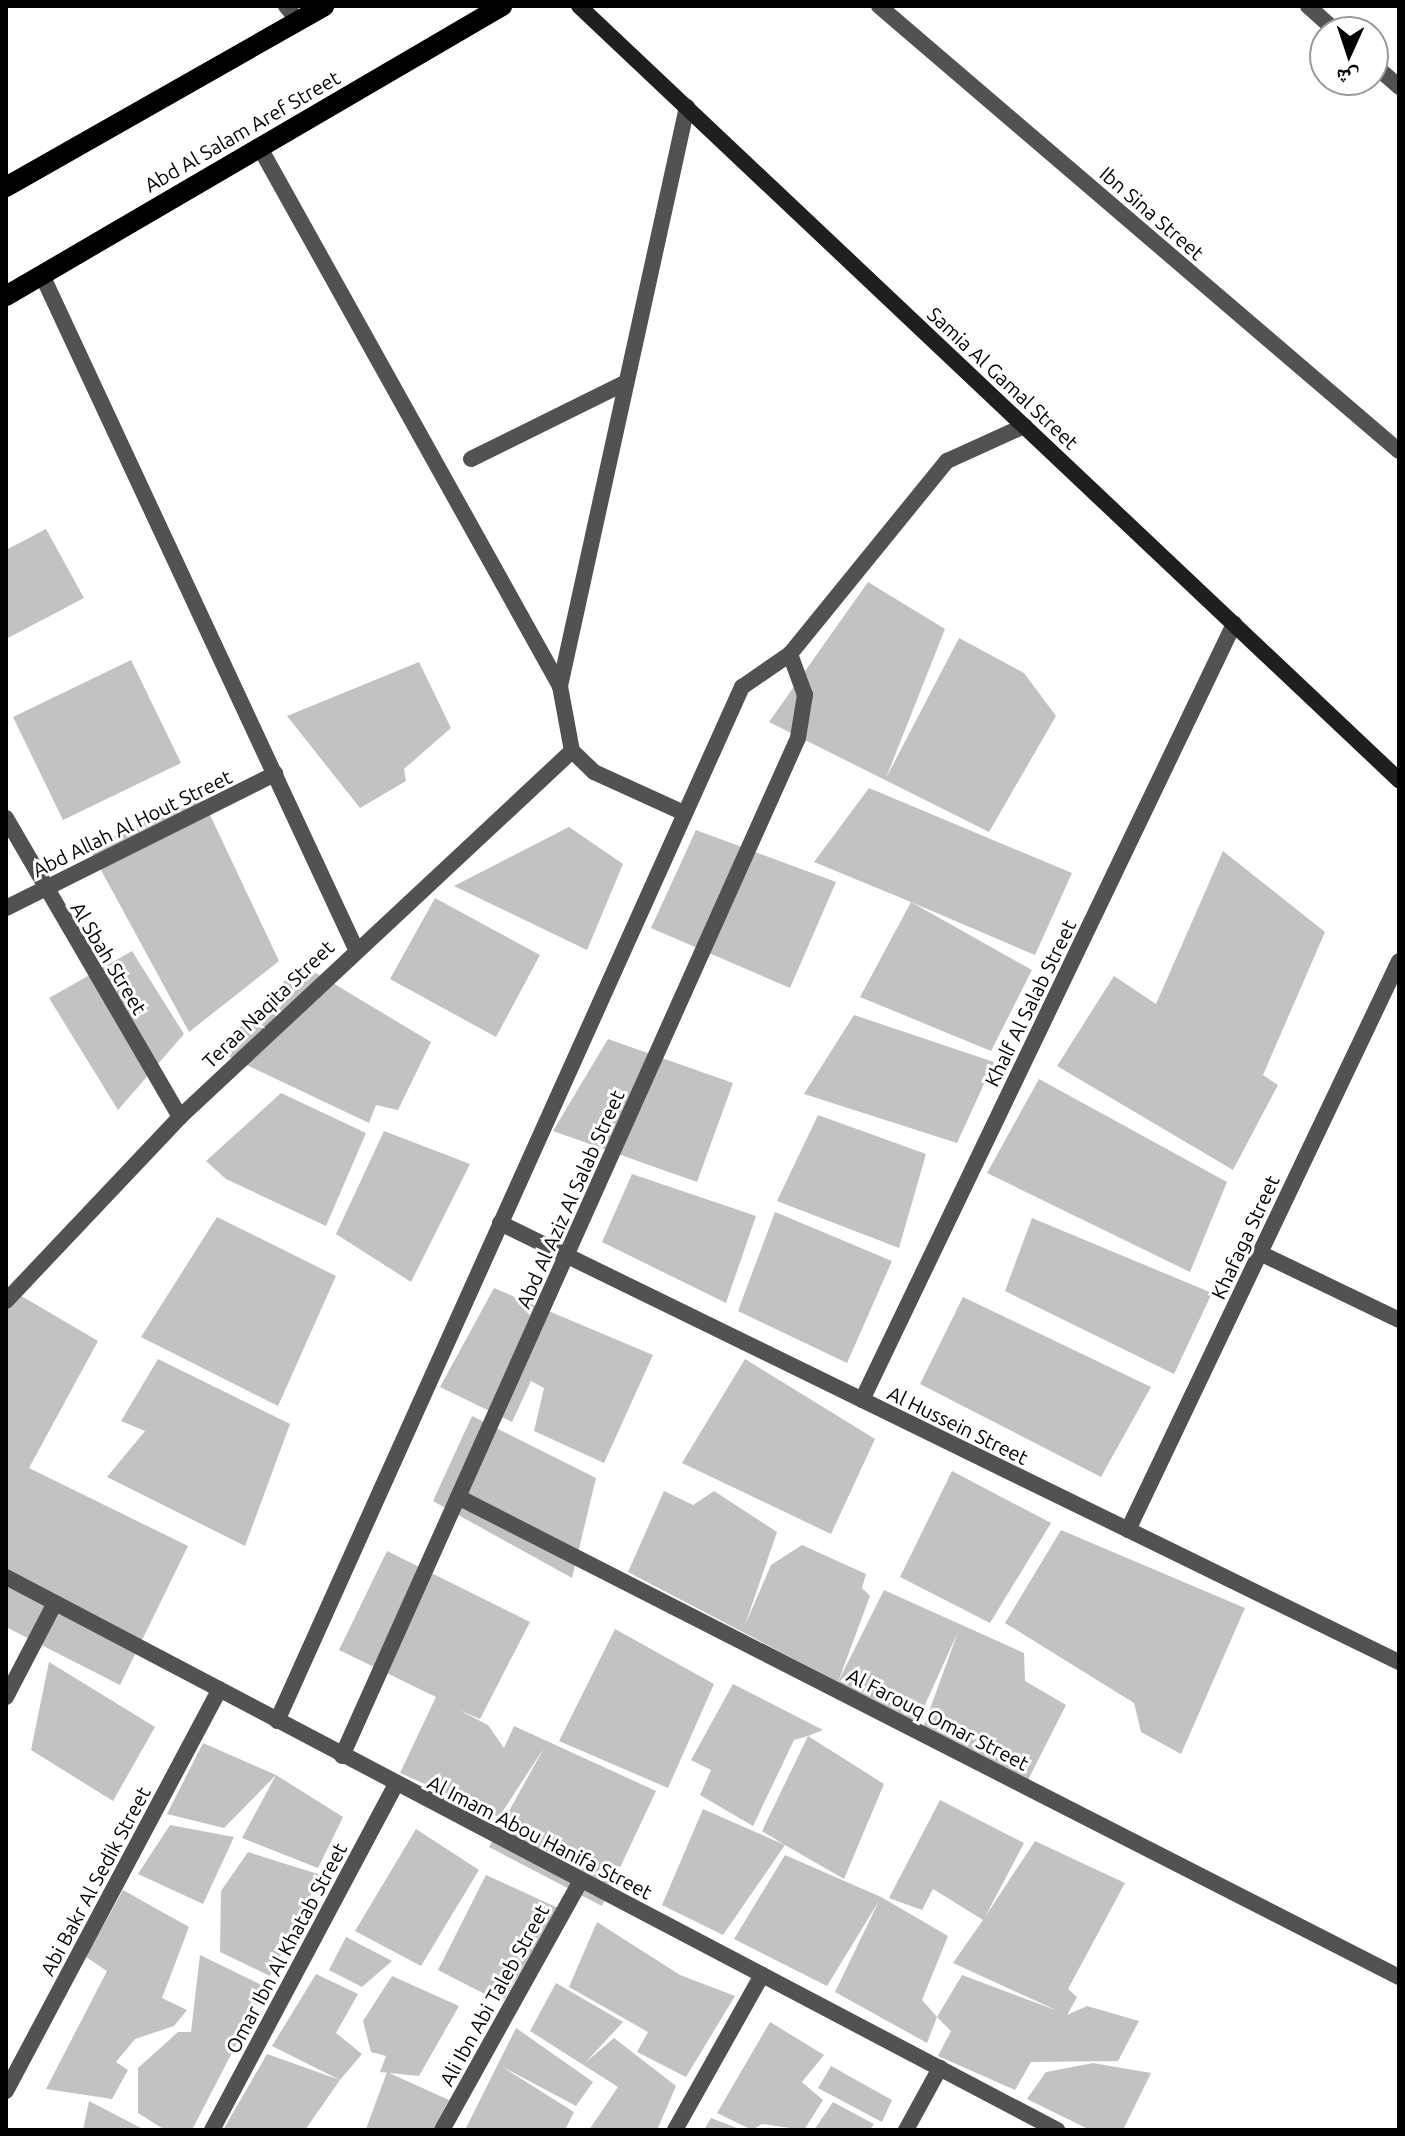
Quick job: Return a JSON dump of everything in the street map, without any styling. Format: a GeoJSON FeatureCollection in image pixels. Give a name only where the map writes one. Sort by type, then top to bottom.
{"type":"FeatureCollection","features":[{"type":"Feature","properties":{"kind":"main road"},"geometry":{"type":"LineString","coordinates":[[6,187],[292,14],[324,6]]}},
{"type":"Feature","properties":{"kind":"main road","name":"Abd Al Salam Aref Street"},"geometry":{"type":"LineString","coordinates":[[6,296],[502,6]]}},
{"type":"Feature","properties":{"kind":"street","name":"Samia Al Gamal Street"},"geometry":{"type":"LineString","coordinates":[[579,6],[1399,780]]}},
{"type":"Feature","properties":{"kind":"street","name":"Ibn Sina Street"},"geometry":{"type":"LineString","coordinates":[[879,6],[1399,451]]}},
{"type":"Feature","properties":{"kind":"street"},"geometry":{"type":"LineString","coordinates":[[560,686],[687,107]]}},
{"type":"Feature","properties":{"kind":"street"},"geometry":{"type":"LineString","coordinates":[[260,148],[560,686],[572,751],[594,772],[684,813]]}},
{"type":"Feature","properties":{"kind":"street"},"geometry":{"type":"LineString","coordinates":[[42,275],[355,947]]}},
{"type":"Feature","properties":{"kind":"street"},"geometry":{"type":"LineString","coordinates":[[471,459],[625,383]]}},
{"type":"Feature","properties":{"kind":"street"},"geometry":{"type":"LineString","coordinates":[[277,1721],[742,687],[790,654],[926,481],[970,445],[1024,426]]}},
{"type":"Feature","properties":{"kind":"street","name":"Khalf Al Salab Street"},"geometry":{"type":"LineString","coordinates":[[862,1400],[1234,624]]}},
{"type":"Feature","properties":{"kind":"street","name":"Abd Al Aziz Al Salab Street"},"geometry":{"type":"LineString","coordinates":[[342,1756],[798,738],[805,695],[790,654]]}},
{"type":"Feature","properties":{"kind":"street","name":"Teraa Naqita Street"},"geometry":{"type":"LineString","coordinates":[[6,1301],[180,1117],[355,947],[572,751]]}},
{"type":"Feature","properties":{"kind":"street","name":"Abd Allah Al Hout Street"},"geometry":{"type":"LineString","coordinates":[[6,908],[275,774]]}},
{"type":"Feature","properties":{"kind":"street","name":"Al Sbah Street"},"geometry":{"type":"LineString","coordinates":[[6,818],[180,1117]]}},
{"type":"Feature","properties":{"kind":"street","name":"Khafaga Street"},"geometry":{"type":"LineString","coordinates":[[1128,1530],[1399,961]]}},
{"type":"Feature","properties":{"kind":"street","name":"Al Hussein Street"},"geometry":{"type":"LineString","coordinates":[[500,1223],[1399,1662]]}},
{"type":"Feature","properties":{"kind":"street"},"geometry":{"type":"LineString","coordinates":[[1260,1253],[1399,1320]]}},
{"type":"Feature","properties":{"kind":"street","name":"Al Farouq Omar Street"},"geometry":{"type":"LineString","coordinates":[[458,1497],[1399,1977]]}},
{"type":"Feature","properties":{"kind":"street","name":"Al Imam Abou Hanifa Street"},"geometry":{"type":"LineString","coordinates":[[6,1577],[1057,2130]]}},
{"type":"Feature","properties":{"kind":"street"},"geometry":{"type":"LineString","coordinates":[[6,1697],[55,1603]]}},
{"type":"Feature","properties":{"kind":"street","name":"Abi Bakr Al Sedik Street"},"geometry":{"type":"LineString","coordinates":[[6,2091],[220,1689]]}},
{"type":"Feature","properties":{"kind":"street","name":"Omar Ibn Al Khatab Street"},"geometry":{"type":"LineString","coordinates":[[212,2130],[396,1784]]}},
{"type":"Feature","properties":{"kind":"street","name":"Ali Ibn Abi Taleb Street"},"geometry":{"type":"LineString","coordinates":[[442,2130],[581,1880]]}},
{"type":"Feature","properties":{"kind":"street"},"geometry":{"type":"LineString","coordinates":[[675,2130],[762,1975]]}},
{"type":"Feature","properties":{"kind":"street"},"geometry":{"type":"LineString","coordinates":[[906,2130],[940,2068]]}},
{"type":"Feature","properties":{"kind":"building"},"geometry":{"type":"Polygon","coordinates":[[[46,529],[84,598],[6,639],[6,550],[46,529]]]}},
{"type":"Feature","properties":{"kind":"building"},"geometry":{"type":"Polygon","coordinates":[[[868,582],[945,629],[886,778],[959,638],[1024,673],[1056,716],[989,832],[769,722],[868,582]]]}},
{"type":"Feature","properties":{"kind":"building"},"geometry":{"type":"Polygon","coordinates":[[[131,660],[181,763],[63,820],[13,717],[131,660]]]}},
{"type":"Feature","properties":{"kind":"building"},"geometry":{"type":"Polygon","coordinates":[[[419,662],[451,728],[404,769],[406,781],[360,808],[287,716],[419,662]]]}},
{"type":"Feature","properties":{"kind":"building"},"geometry":{"type":"Polygon","coordinates":[[[869,788],[1072,873],[1035,955],[814,862],[869,788]]]}},
{"type":"Feature","properties":{"kind":"building"},"geometry":{"type":"Polygon","coordinates":[[[201,796],[279,961],[189,1032],[89,848],[201,796]]]}},
{"type":"Feature","properties":{"kind":"building"},"geometry":{"type":"Polygon","coordinates":[[[569,827],[623,864],[587,950],[454,886],[569,827]]]}},
{"type":"Feature","properties":{"kind":"building"},"geometry":{"type":"Polygon","coordinates":[[[696,830],[836,882],[790,988],[651,928],[696,830]]]}},
{"type":"Feature","properties":{"kind":"building"},"geometry":{"type":"Polygon","coordinates":[[[1223,851],[1325,932],[1263,1075],[1278,1085],[1233,1170],[1057,1066],[1114,976],[1156,1004],[1223,851]]]}},
{"type":"Feature","properties":{"kind":"building"},"geometry":{"type":"Polygon","coordinates":[[[435,898],[540,955],[496,1037],[390,979],[435,898]]]}},
{"type":"Feature","properties":{"kind":"building"},"geometry":{"type":"Polygon","coordinates":[[[911,902],[1032,970],[991,1051],[860,997],[911,902]]]}},
{"type":"Feature","properties":{"kind":"building"},"geometry":{"type":"Polygon","coordinates":[[[132,951],[184,1034],[118,1110],[49,998],[132,951]]]}},
{"type":"Feature","properties":{"kind":"building"},"geometry":{"type":"Polygon","coordinates":[[[301,964],[431,1042],[398,1110],[376,1105],[369,1123],[217,1051],[301,964]]]}},
{"type":"Feature","properties":{"kind":"building"},"geometry":{"type":"Polygon","coordinates":[[[854,1015],[994,1062],[957,1143],[804,1094],[854,1015]]]}},
{"type":"Feature","properties":{"kind":"building"},"geometry":{"type":"Polygon","coordinates":[[[608,1039],[733,1083],[697,1182],[553,1131],[608,1039]]]}},
{"type":"Feature","properties":{"kind":"building"},"geometry":{"type":"Polygon","coordinates":[[[1039,1079],[1227,1182],[1190,1272],[987,1173],[1039,1079]]]}},
{"type":"Feature","properties":{"kind":"building"},"geometry":{"type":"Polygon","coordinates":[[[281,1093],[366,1133],[326,1226],[226,1179],[206,1161],[281,1093]]]}},
{"type":"Feature","properties":{"kind":"building"},"geometry":{"type":"Polygon","coordinates":[[[818,1115],[926,1154],[899,1248],[777,1201],[818,1115]]]}},
{"type":"Feature","properties":{"kind":"building"},"geometry":{"type":"Polygon","coordinates":[[[384,1131],[470,1164],[411,1282],[336,1234],[384,1131]]]}},
{"type":"Feature","properties":{"kind":"building"},"geometry":{"type":"Polygon","coordinates":[[[632,1174],[756,1216],[726,1303],[602,1242],[632,1174]]]}},
{"type":"Feature","properties":{"kind":"building"},"geometry":{"type":"Polygon","coordinates":[[[775,1212],[892,1261],[847,1363],[738,1311],[775,1212]]]}},
{"type":"Feature","properties":{"kind":"building"},"geometry":{"type":"Polygon","coordinates":[[[217,1217],[336,1276],[278,1406],[141,1337],[217,1217]]]}},
{"type":"Feature","properties":{"kind":"building"},"geometry":{"type":"Polygon","coordinates":[[[1032,1218],[1212,1293],[1174,1374],[1005,1291],[1032,1218]]]}},
{"type":"Feature","properties":{"kind":"building"},"geometry":{"type":"Polygon","coordinates":[[[6,1287],[98,1341],[29,1468],[188,1546],[120,1685],[6,1627],[6,1287]]]}},
{"type":"Feature","properties":{"kind":"building"},"geometry":{"type":"Polygon","coordinates":[[[494,1288],[653,1355],[604,1463],[534,1431],[544,1388],[531,1381],[512,1422],[440,1387],[494,1288]]]}},
{"type":"Feature","properties":{"kind":"building"},"geometry":{"type":"Polygon","coordinates":[[[963,1297],[1151,1387],[1101,1477],[920,1384],[963,1297]]]}},
{"type":"Feature","properties":{"kind":"building"},"geometry":{"type":"Polygon","coordinates":[[[158,1359],[290,1424],[245,1546],[107,1477],[145,1431],[121,1421],[158,1359]]]}},
{"type":"Feature","properties":{"kind":"building"},"geometry":{"type":"Polygon","coordinates":[[[745,1359],[875,1439],[831,1534],[682,1463],[745,1359]]]}},
{"type":"Feature","properties":{"kind":"building"},"geometry":{"type":"Polygon","coordinates":[[[472,1416],[596,1478],[572,1578],[433,1501],[472,1416]]]}},
{"type":"Feature","properties":{"kind":"building"},"geometry":{"type":"Polygon","coordinates":[[[952,1471],[1051,1523],[990,1623],[900,1577],[952,1471]]]}},
{"type":"Feature","properties":{"kind":"building"},"geometry":{"type":"Polygon","coordinates":[[[664,1491],[693,1505],[714,1491],[777,1532],[745,1625],[771,1565],[802,1545],[866,1574],[862,1588],[870,1596],[838,1682],[628,1572],[664,1491]]]}},
{"type":"Feature","properties":{"kind":"building"},"geometry":{"type":"Polygon","coordinates":[[[1061,1530],[1245,1608],[1181,1754],[1141,1732],[1134,1703],[1005,1623],[1061,1530]]]}},
{"type":"Feature","properties":{"kind":"building"},"geometry":{"type":"Polygon","coordinates":[[[387,1551],[530,1622],[480,1719],[459,1710],[488,1725],[504,1748],[514,1726],[656,1791],[602,1906],[489,1847],[544,1748],[499,1817],[400,1773],[436,1697],[339,1650],[387,1551]]]}},
{"type":"Feature","properties":{"kind":"building"},"geometry":{"type":"Polygon","coordinates":[[[884,1590],[1024,1653],[1025,1681],[1066,1705],[1025,1786],[919,1739],[958,1632],[914,1729],[838,1682],[884,1590]]]}},
{"type":"Feature","properties":{"kind":"building"},"geometry":{"type":"Polygon","coordinates":[[[615,1629],[714,1684],[668,1788],[559,1741],[615,1629]]]}},
{"type":"Feature","properties":{"kind":"building"},"geometry":{"type":"Polygon","coordinates":[[[49,1662],[155,1727],[113,1801],[31,1750],[49,1662]]]}},
{"type":"Feature","properties":{"kind":"building"},"geometry":{"type":"Polygon","coordinates":[[[733,1684],[823,1730],[794,1740],[753,1826],[700,1795],[711,1770],[691,1760],[733,1684]]]}},
{"type":"Feature","properties":{"kind":"building"},"geometry":{"type":"Polygon","coordinates":[[[808,1736],[884,1784],[844,1879],[762,1831],[808,1736]]]}},
{"type":"Feature","properties":{"kind":"building"},"geometry":{"type":"Polygon","coordinates":[[[203,1743],[276,1775],[224,1828],[167,1814],[203,1743]]]}},
{"type":"Feature","properties":{"kind":"building"},"geometry":{"type":"Polygon","coordinates":[[[276,1775],[343,1817],[318,1868],[242,1838],[276,1775]]]}},
{"type":"Feature","properties":{"kind":"building"},"geometry":{"type":"Polygon","coordinates":[[[940,1800],[1024,1843],[985,1917],[1035,1841],[1125,1883],[1068,1989],[1077,1997],[1067,2015],[1087,2006],[1139,2021],[1118,2061],[1031,2062],[1015,2090],[938,2056],[951,2031],[937,2017],[962,1975],[1058,2011],[953,1963],[983,1920],[933,1889],[922,1910],[889,1898],[940,1800]]]}},
{"type":"Feature","properties":{"kind":"building"},"geometry":{"type":"Polygon","coordinates":[[[703,1809],[785,1845],[723,1935],[662,1905],[703,1809]]]}},
{"type":"Feature","properties":{"kind":"building"},"geometry":{"type":"Polygon","coordinates":[[[170,1825],[234,1837],[203,1904],[138,1874],[170,1825]]]}},
{"type":"Feature","properties":{"kind":"building"},"geometry":{"type":"Polygon","coordinates":[[[416,1829],[479,1870],[421,1966],[355,1931],[416,1829]]]}},
{"type":"Feature","properties":{"kind":"building"},"geometry":{"type":"Polygon","coordinates":[[[248,1852],[321,1875],[270,1976],[220,1952],[221,1891],[248,1852]]]}},
{"type":"Feature","properties":{"kind":"building"},"geometry":{"type":"Polygon","coordinates":[[[785,1855],[881,1897],[948,1936],[922,2000],[937,2017],[927,2043],[835,1992],[879,1901],[827,1986],[734,1939],[785,1855]]]}},
{"type":"Feature","properties":{"kind":"building"},"geometry":{"type":"Polygon","coordinates":[[[486,1875],[558,1908],[502,2003],[438,1970],[486,1875]]]}},
{"type":"Feature","properties":{"kind":"building"},"geometry":{"type":"Polygon","coordinates":[[[123,1890],[189,1927],[162,1998],[187,2010],[174,2026],[135,2039],[116,2062],[128,2070],[112,2099],[46,2089],[107,1971],[86,1957],[123,1890]]]}},
{"type":"Feature","properties":{"kind":"building"},"geometry":{"type":"Polygon","coordinates":[[[597,1922],[680,1975],[735,1996],[686,2077],[637,2052],[648,2032],[569,1987],[597,1922]]]}},
{"type":"Feature","properties":{"kind":"building"},"geometry":{"type":"Polygon","coordinates":[[[346,1937],[392,1961],[362,1987],[329,1970],[346,1937]]]}},
{"type":"Feature","properties":{"kind":"building"},"geometry":{"type":"Polygon","coordinates":[[[200,1955],[266,1987],[192,2130],[165,2130],[138,2113],[138,2068],[178,2032],[191,2032],[200,1955]]]}},
{"type":"Feature","properties":{"kind":"building"},"geometry":{"type":"Polygon","coordinates":[[[316,1974],[358,1994],[336,2033],[362,2054],[340,2080],[272,2046],[316,1974]]]}},
{"type":"Feature","properties":{"kind":"building"},"geometry":{"type":"Polygon","coordinates":[[[392,1976],[459,2006],[419,2076],[380,2072],[386,2056],[371,2052],[363,2021],[392,1976]]]}},
{"type":"Feature","properties":{"kind":"building"},"geometry":{"type":"Polygon","coordinates":[[[556,1983],[623,2022],[585,2063],[614,2038],[676,2086],[657,2130],[589,2130],[618,2087],[530,2031],[556,1983]]]}},
{"type":"Feature","properties":{"kind":"building"},"geometry":{"type":"Polygon","coordinates":[[[770,2022],[824,2055],[802,2082],[823,2100],[804,2130],[762,2124],[752,2130],[717,2113],[770,2022]]]}},
{"type":"Feature","properties":{"kind":"building"},"geometry":{"type":"Polygon","coordinates":[[[516,2028],[593,2082],[576,2106],[501,2066],[574,2112],[565,2130],[465,2130],[516,2028]]]}},
{"type":"Feature","properties":{"kind":"building"},"geometry":{"type":"Polygon","coordinates":[[[267,2054],[340,2080],[305,2130],[223,2130],[267,2054]]]}},
{"type":"Feature","properties":{"kind":"building"},"geometry":{"type":"Polygon","coordinates":[[[1093,2063],[1151,2073],[1123,2130],[1090,2130],[1027,2099],[1046,2072],[1093,2063]]]}},
{"type":"Feature","properties":{"kind":"building"},"geometry":{"type":"Polygon","coordinates":[[[831,2066],[892,2100],[882,2122],[818,2088],[831,2066]]]}},
{"type":"Feature","properties":{"kind":"building"},"geometry":{"type":"Polygon","coordinates":[[[387,2072],[449,2100],[433,2130],[366,2129],[387,2072]]]}},
{"type":"Feature","properties":{"kind":"building"},"geometry":{"type":"Polygon","coordinates":[[[89,2101],[145,2130],[83,2130],[89,2101]]]}},
{"type":"Feature","properties":{"kind":"building"},"geometry":{"type":"Polygon","coordinates":[[[833,2102],[874,2124],[870,2130],[814,2130],[833,2102]]]}},
{"type":"Feature","properties":{"kind":"building"},"geometry":{"type":"Polygon","coordinates":[[[711,2118],[742,2130],[704,2130],[711,2118]]]}}]}
